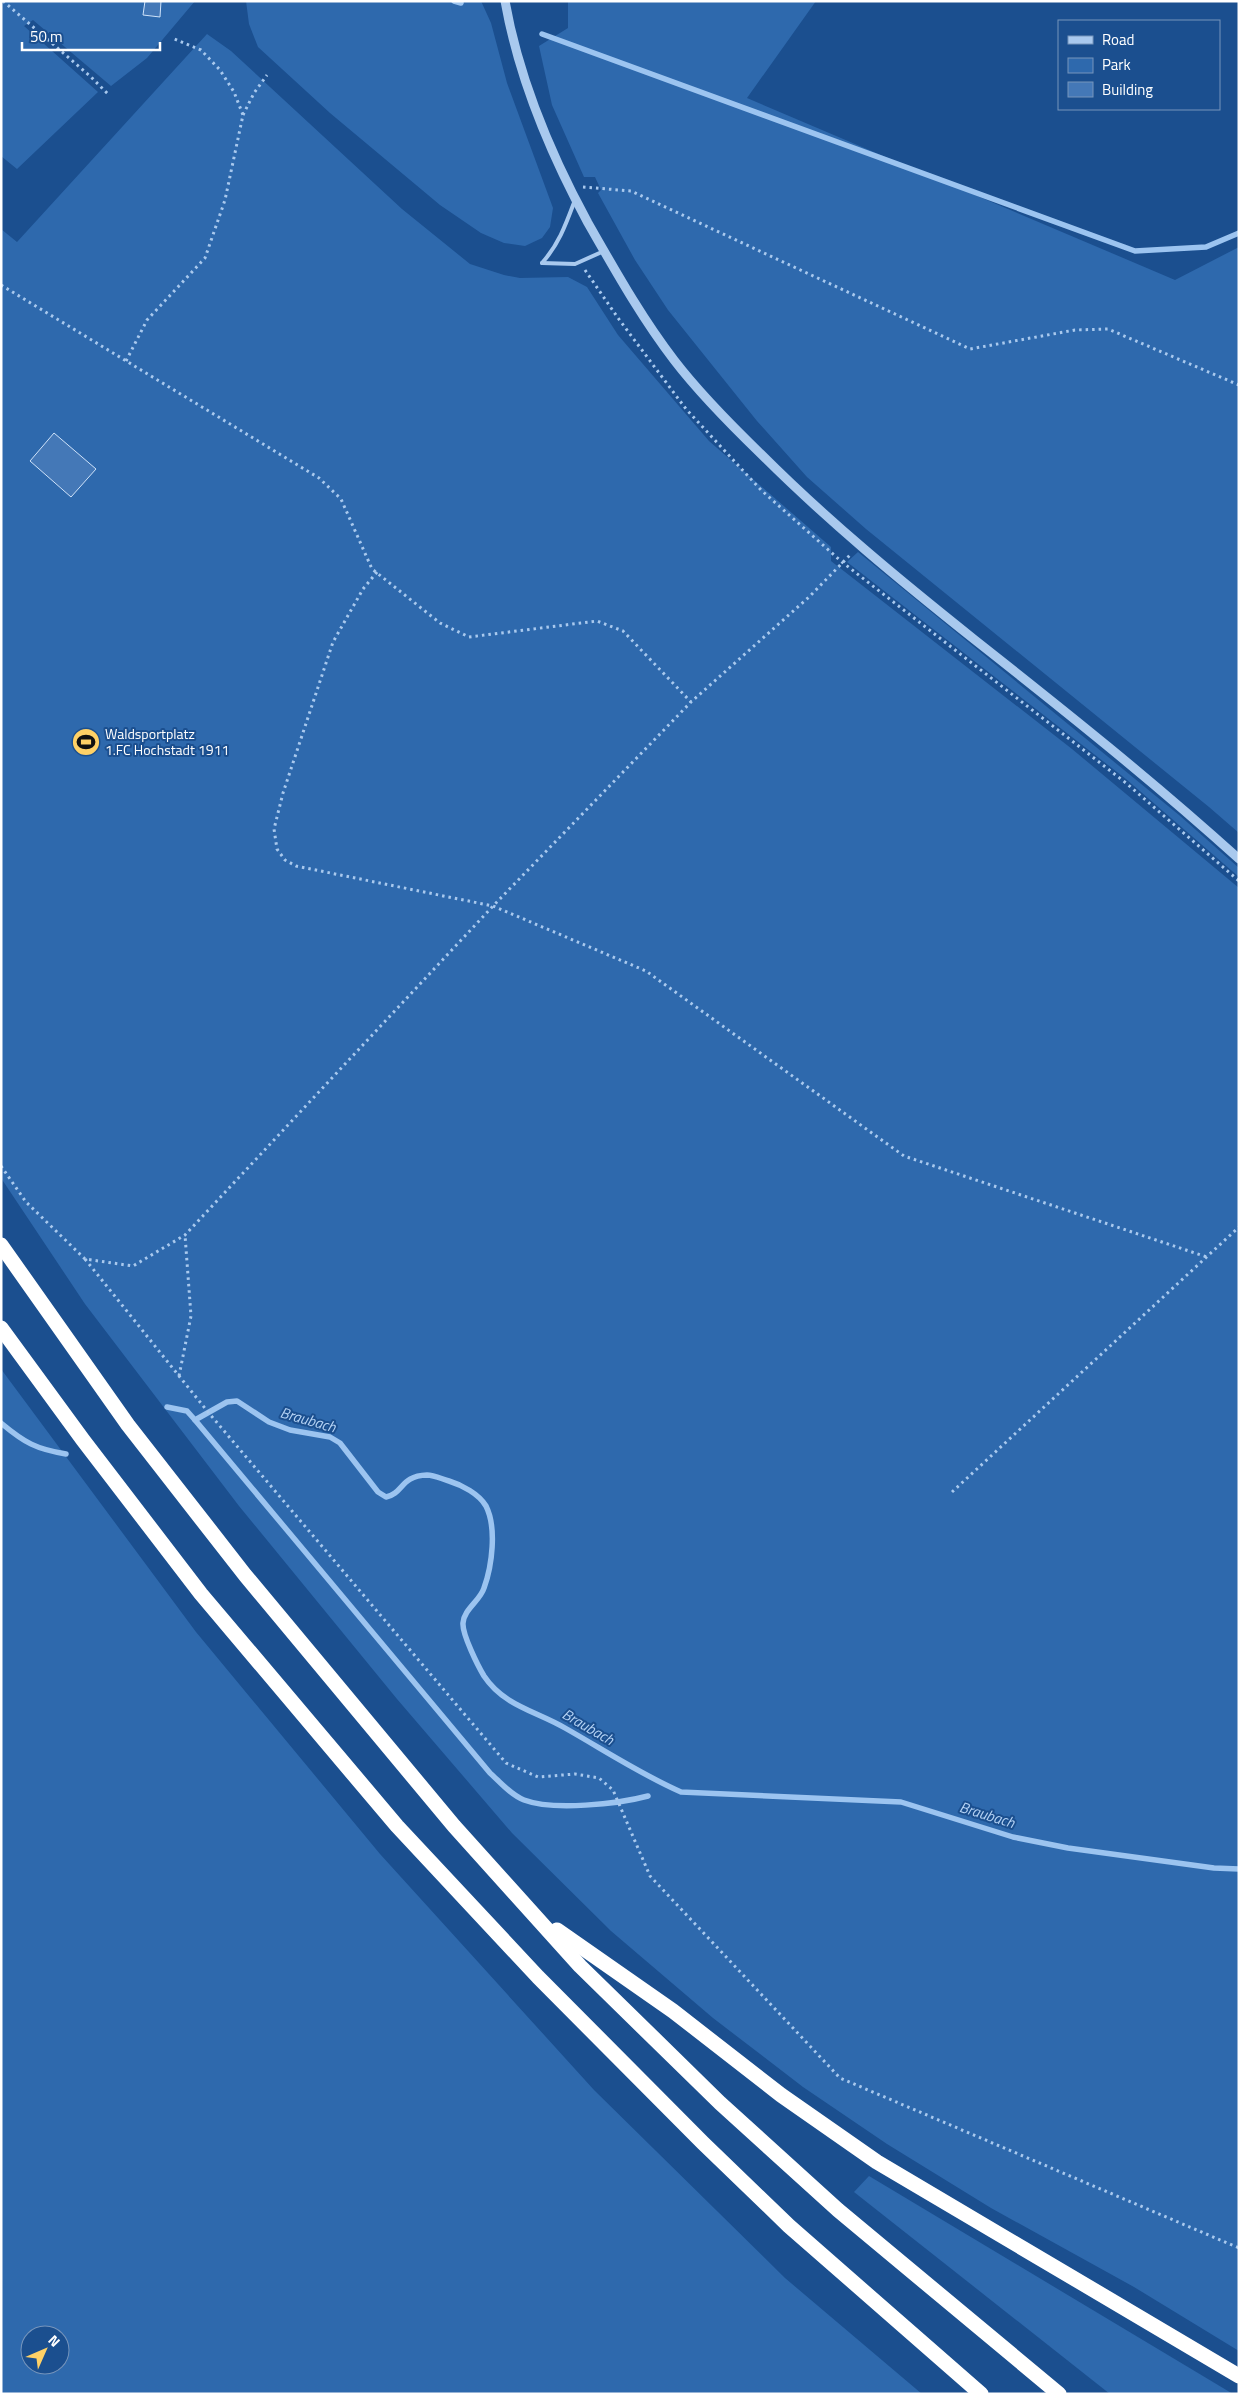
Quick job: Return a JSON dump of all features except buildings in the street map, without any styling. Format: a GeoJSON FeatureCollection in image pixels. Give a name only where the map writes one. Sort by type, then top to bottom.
{"type":"FeatureCollection","features":[{"type":"Feature","properties":{"kind":"highway"},"geometry":{"type":"LineString","coordinates":[[1,1245],[172,1484],[454,1826],[580,1966],[727,2109],[838,2210],[1059,2394]]}},
{"type":"Feature","properties":{"kind":"highway"},"geometry":{"type":"LineString","coordinates":[[1,1328],[83,1440],[201,1594],[397,1826],[538,1977],[703,2143],[789,2226],[981,2394]]}},
{"type":"Feature","properties":{"kind":"highway"},"geometry":{"type":"LineString","coordinates":[[537,1917],[673,2011],[780,2095],[877,2162],[1239,2376]]}},
{"type":"Feature","properties":{"kind":"street"},"geometry":{"type":"LineString","coordinates":[[505,1],[516,53],[526,86],[575,199],[628,293],[674,360],[727,420],[785,478],[860,546],[1093,733],[1239,859]]}},
{"type":"Feature","properties":{"kind":"lane"},"geometry":{"type":"LineString","coordinates":[[575,199],[562,236],[542,264],[575,264],[604,251]]}},
{"type":"Feature","properties":{"kind":"path"},"geometry":{"type":"LineString","coordinates":[[3,1],[108,94]]}},
{"type":"Feature","properties":{"kind":"path"},"geometry":{"type":"LineString","coordinates":[[172,38],[202,50],[220,70],[234,92],[244,115]]}},
{"type":"Feature","properties":{"kind":"path"},"geometry":{"type":"LineString","coordinates":[[126,361],[147,320],[205,258],[224,200],[244,115],[254,93],[267,75]]}},
{"type":"Feature","properties":{"kind":"path"},"geometry":{"type":"LineString","coordinates":[[569,186],[631,191],[970,349],[1075,330],[1108,329],[1239,384]]}},
{"type":"Feature","properties":{"kind":"path"},"geometry":{"type":"LineString","coordinates":[[1,285],[319,478],[341,499],[372,569],[440,622],[469,637],[597,621],[623,631],[691,702]]}},
{"type":"Feature","properties":{"kind":"path"},"geometry":{"type":"LineString","coordinates":[[85,1259],[133,1266],[186,1235],[493,906],[691,702],[809,597],[842,562]]}},
{"type":"Feature","properties":{"kind":"path"},"geometry":{"type":"LineString","coordinates":[[377,572],[362,589],[333,642],[283,793],[274,829],[277,849],[285,860],[296,866],[493,906],[646,971],[904,1156],[1208,1257]]}},
{"type":"Feature","properties":{"kind":"path"},"geometry":{"type":"LineString","coordinates":[[1,1166],[26,1202],[85,1259],[179,1377],[506,1763],[538,1777],[575,1774],[599,1778],[613,1790],[630,1825],[650,1876],[840,2078],[1239,2248]]}},
{"type":"Feature","properties":{"kind":"path"},"geometry":{"type":"LineString","coordinates":[[952,1492],[1239,1227]]}},
{"type":"Feature","properties":{"kind":"path"},"geometry":{"type":"LineString","coordinates":[[179,1377],[190,1316],[186,1235]]}},
{"type":"Feature","properties":{"kind":"green space"},"geometry":{"type":"Polygon","coordinates":[[[1,1],[195,1],[147,58],[111,86],[33,20],[24,26],[98,92],[17,169],[1,156],[1,1]]]}},
{"type":"Feature","properties":{"kind":"green space"},"geometry":{"type":"Polygon","coordinates":[[[246,1],[481,1],[491,23],[507,83],[553,208],[550,227],[542,238],[525,246],[504,243],[481,233],[440,205],[330,113],[258,47],[249,24],[246,1]]]}},
{"type":"Feature","properties":{"kind":"green space"},"geometry":{"type":"Polygon","coordinates":[[[568,1],[816,1],[747,98],[1175,280],[1239,247],[1239,833],[866,529],[807,477],[757,421],[668,310],[635,260],[598,193],[601,190],[595,177],[584,177],[552,105],[539,46],[568,28],[568,1]]]}},
{"type":"Feature","properties":{"kind":"green space"},"geometry":{"type":"Polygon","coordinates":[[[207,34],[231,51],[402,209],[470,264],[520,278],[568,277],[587,287],[618,335],[709,441],[831,547],[831,561],[1072,749],[1239,888],[1239,2351],[1134,2287],[991,2208],[887,2144],[803,2087],[713,2018],[611,1931],[512,1833],[397,1699],[239,1506],[85,1304],[1,1178],[1,229],[17,242],[207,34]]]}},
{"type":"Feature","properties":{"kind":"green space"},"geometry":{"type":"Polygon","coordinates":[[[858,552],[1179,815],[1239,868],[1239,877],[1126,779],[847,562],[858,552]]]}},
{"type":"Feature","properties":{"kind":"green space"},"geometry":{"type":"Polygon","coordinates":[[[1,1369],[196,1632],[380,1854],[594,2090],[785,2278],[922,2394],[1,2394],[1,1369]]]}},
{"type":"Feature","properties":{"kind":"green space"},"geometry":{"type":"Polygon","coordinates":[[[869,2176],[1233,2394],[1110,2394],[854,2192],[869,2176]]]}},
{"type":"Feature","properties":{"kind":"waterway"},"geometry":{"type":"LineString","coordinates":[[454,1],[461,3]]}},
{"type":"Feature","properties":{"kind":"waterway"},"geometry":{"type":"LineString","coordinates":[[542,34],[1135,251],[1206,247],[1239,233]]}},
{"type":"Feature","properties":{"kind":"waterway","name":"Braubach"},"geometry":{"type":"LineString","coordinates":[[167,1407],[187,1411],[195,1420],[227,1402],[237,1401],[269,1422],[290,1430],[330,1437],[340,1443],[378,1492],[386,1497],[392,1495],[412,1478],[427,1475],[454,1483],[475,1494],[486,1506],[489,1515],[492,1547],[484,1588],[466,1613],[463,1628],[474,1658],[484,1676],[501,1694],[521,1707],[554,1722],[637,1770],[681,1792],[901,1802],[1013,1837],[1068,1848],[1214,1868],[1239,1869]]}},
{"type":"Feature","properties":{"kind":"waterway"},"geometry":{"type":"LineString","coordinates":[[195,1420],[490,1773],[510,1792],[519,1798],[536,1803],[568,1806],[620,1802],[648,1796]]}},
{"type":"Feature","properties":{"kind":"waterway","name":"Braubach"},"geometry":{"type":"LineString","coordinates":[[1,1423],[31,1444],[66,1454]]}},
{"type":"Feature","properties":{"kind":"place","name":"Waldsportplatz 1.FC Hochstadt 1911"},"geometry":{"type":"Point","coordinates":[86,742]}}]}
